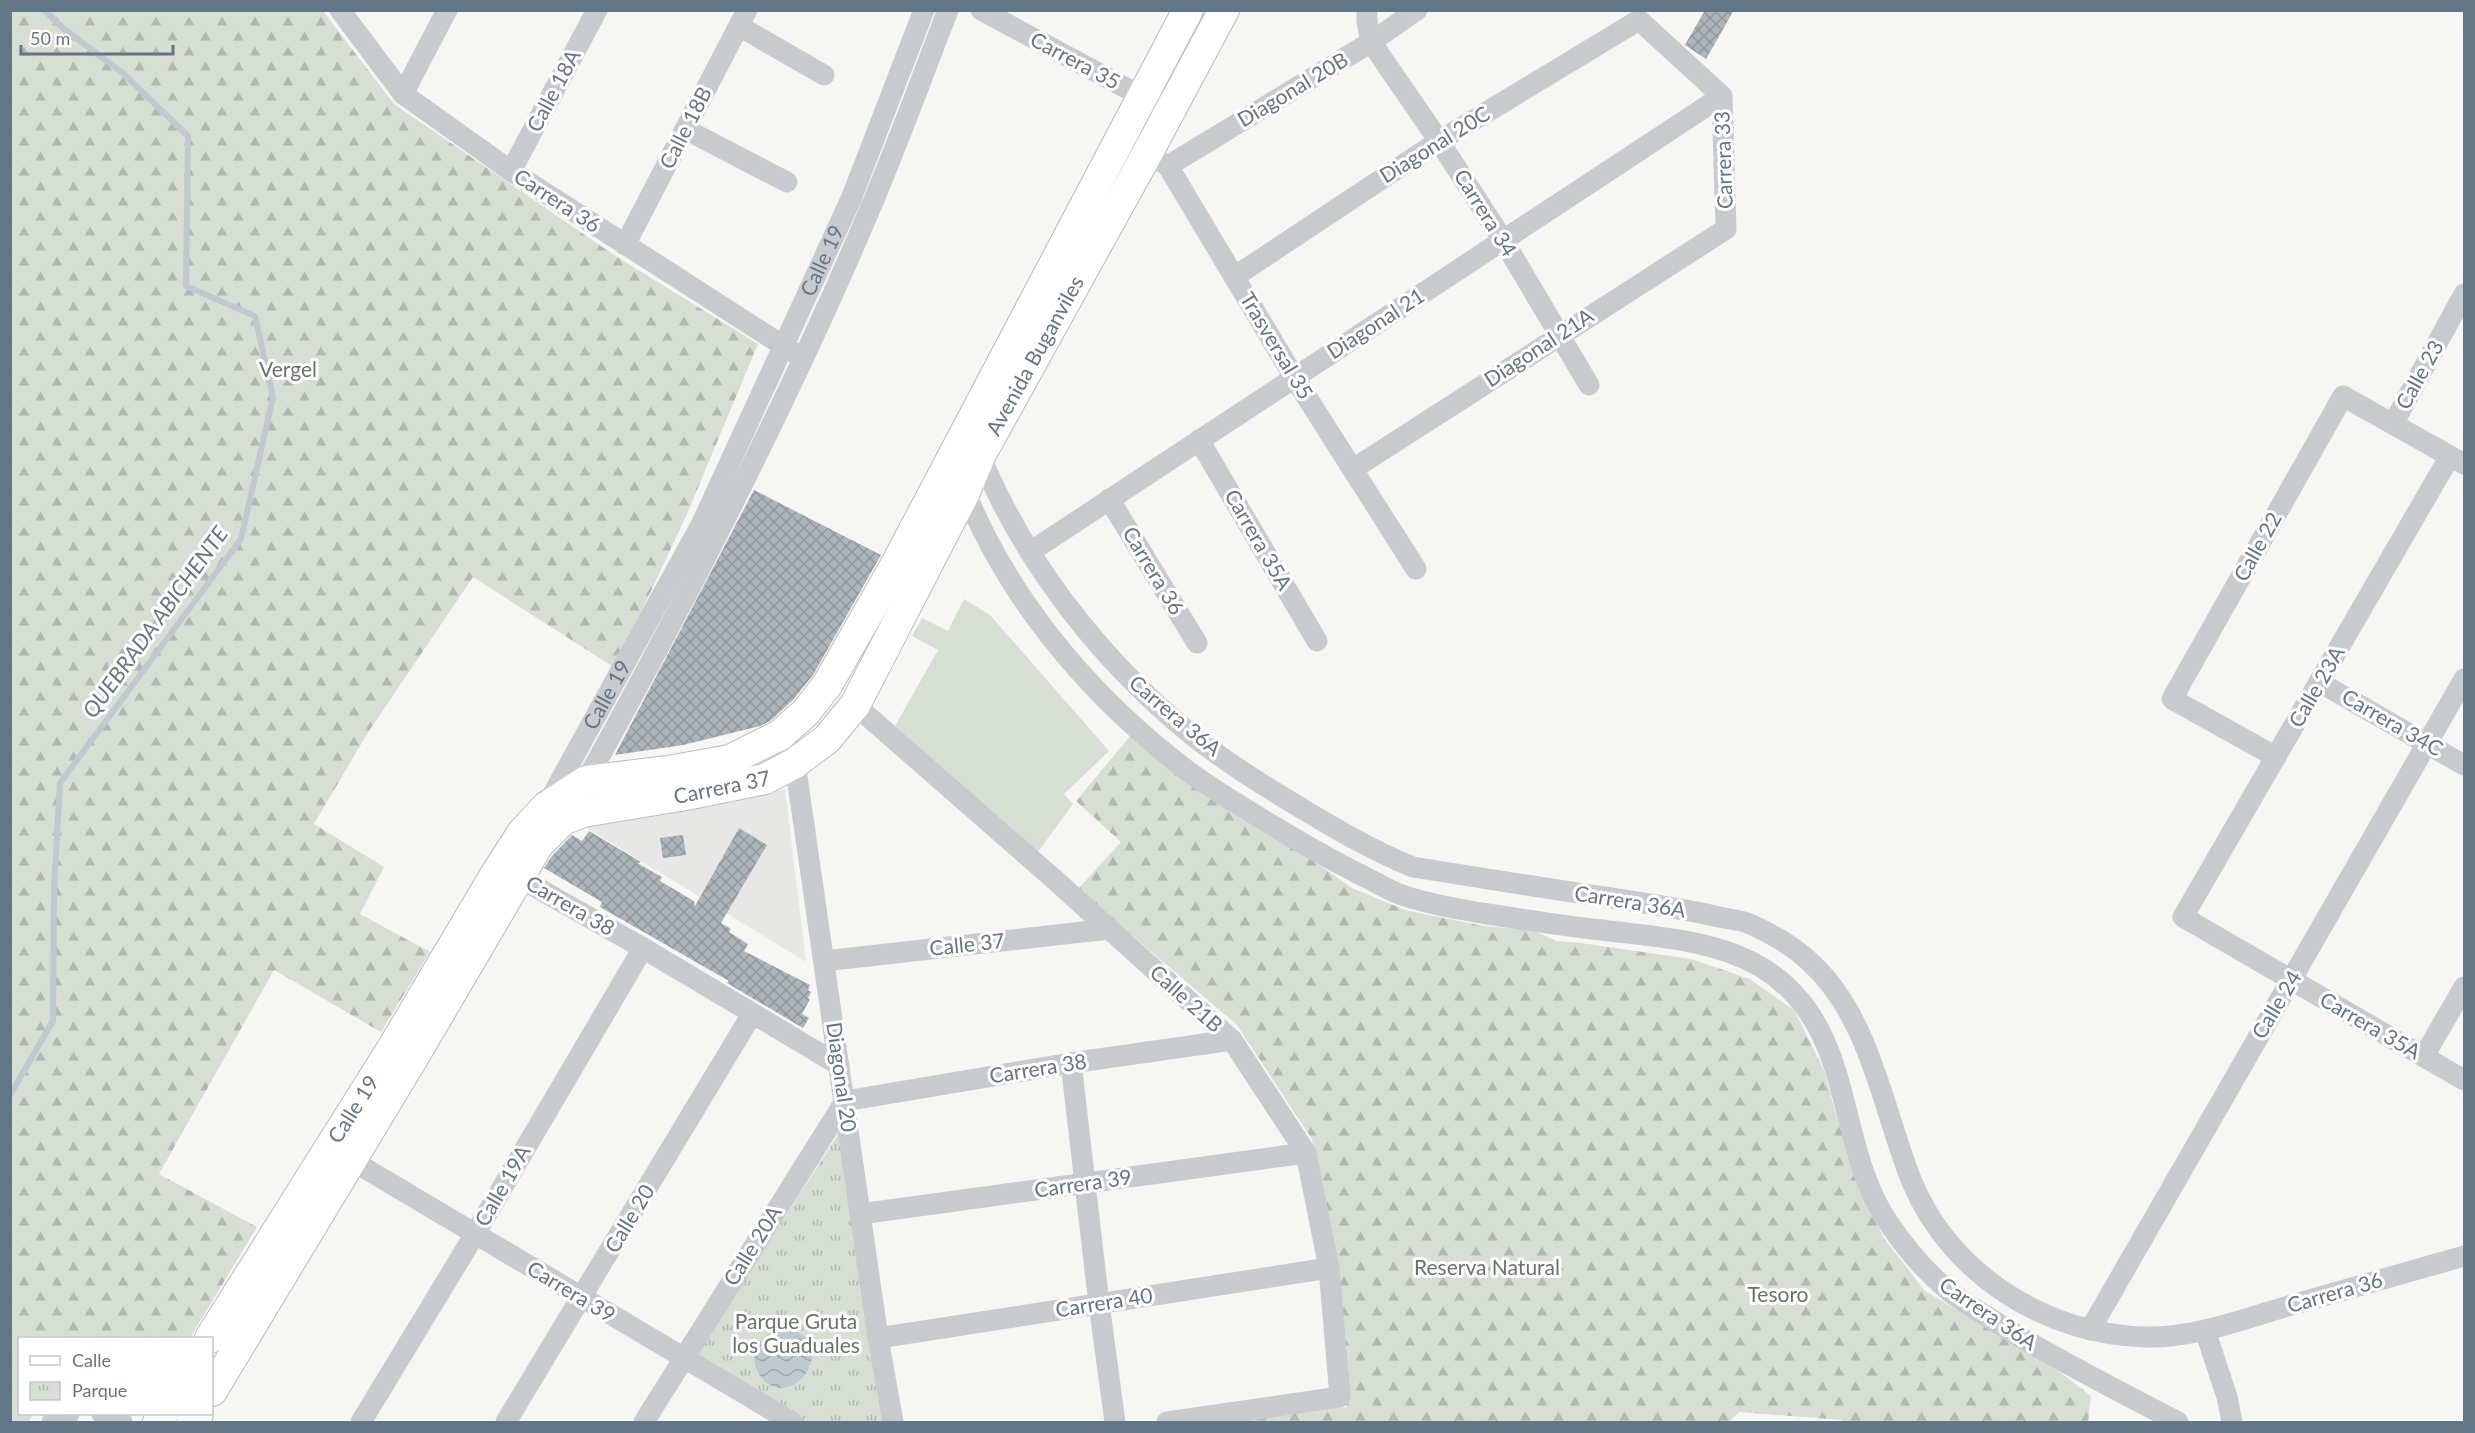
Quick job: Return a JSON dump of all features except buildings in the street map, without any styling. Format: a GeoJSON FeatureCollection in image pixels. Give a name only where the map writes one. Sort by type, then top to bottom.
{"type":"FeatureCollection","features":[{"type":"Feature","properties":{"kind":"main road","name":"Avenida Buganviles"},"geometry":{"type":"LineString","coordinates":[[827,685],[895,566],[1158,160],[1156,105],[1188,10]]}},
{"type":"Feature","properties":{"kind":"main road","name":"Avenida Buganviles"},"geometry":{"type":"LineString","coordinates":[[855,705],[964,492],[968,426],[1122,139],[1156,105],[1224,10]]}},
{"type":"Feature","properties":{"kind":"main road","name":"Carrera 37"},"geometry":{"type":"LineString","coordinates":[[554,814],[586,781],[668,771],[730,759],[780,735],[806,712],[827,685]]}},
{"type":"Feature","properties":{"kind":"main road","name":"Carrera 37"},"geometry":{"type":"LineString","coordinates":[[554,814],[583,812],[686,795],[765,779],[795,763],[827,739],[855,705]]}},
{"type":"Feature","properties":{"kind":"main road","name":"Calle 19"},"geometry":{"type":"LineString","coordinates":[[213,1388],[351,1160],[538,845],[554,814]]}},
{"type":"Feature","properties":{"kind":"main road","name":"Calle 19"},"geometry":{"type":"LineString","coordinates":[[211,1337],[393,1047],[495,874],[522,833],[554,814]]}},
{"type":"Feature","properties":{"kind":"street","name":"Carrera 36"},"geometry":{"type":"LineString","coordinates":[[340,10],[403,94],[511,171],[804,358]]}},
{"type":"Feature","properties":{"kind":"street"},"geometry":{"type":"LineString","coordinates":[[403,94],[447,10]]}},
{"type":"Feature","properties":{"kind":"street","name":"Calle 18A"},"geometry":{"type":"LineString","coordinates":[[511,171],[597,10]]}},
{"type":"Feature","properties":{"kind":"street","name":"Calle 19"},"geometry":{"type":"LineString","coordinates":[[554,814],[702,523],[851,199],[924,10]]}},
{"type":"Feature","properties":{"kind":"street","name":"Calle 19"},"geometry":{"type":"LineString","coordinates":[[586,781],[722,528],[804,358],[870,208],[948,10]]}},
{"type":"Feature","properties":{"kind":"street","name":"Carrera 35"},"geometry":{"type":"LineString","coordinates":[[981,10],[1156,105]]}},
{"type":"Feature","properties":{"kind":"street","name":"Carrera 34"},"geometry":{"type":"LineString","coordinates":[[1367,10],[1366,22],[1371,42],[1503,240],[1557,335],[1589,385]]}},
{"type":"Feature","properties":{"kind":"street","name":"Diagonal 20B"},"geometry":{"type":"LineString","coordinates":[[1158,160],[1371,42],[1417,10]]}},
{"type":"Feature","properties":{"kind":"street"},"geometry":{"type":"LineString","coordinates":[[743,18],[824,75]]}},
{"type":"Feature","properties":{"kind":"street","name":"Calle 18B"},"geometry":{"type":"LineString","coordinates":[[625,245],[743,18]]}},
{"type":"Feature","properties":{"kind":"street","name":"Carrera 33"},"geometry":{"type":"LineString","coordinates":[[1639,20],[1722,96],[1726,229]]}},
{"type":"Feature","properties":{"kind":"street","name":"Diagonal 20C"},"geometry":{"type":"LineString","coordinates":[[1234,277],[1439,141],[1639,20]]}},
{"type":"Feature","properties":{"kind":"street","name":"Diagonal 21"},"geometry":{"type":"LineString","coordinates":[[1030,552],[1722,96]]}},
{"type":"Feature","properties":{"kind":"street"},"geometry":{"type":"LineString","coordinates":[[686,129],[787,182]]}},
{"type":"Feature","properties":{"kind":"street","name":"Trasversal 35"},"geometry":{"type":"LineString","coordinates":[[1122,139],[1158,160],[1234,277],[1294,377],[1416,569]]}},
{"type":"Feature","properties":{"kind":"street","name":"Diagonal 21A"},"geometry":{"type":"LineString","coordinates":[[1353,468],[1557,335],[1726,229]]}},
{"type":"Feature","properties":{"kind":"street","name":"Calle 23"},"geometry":{"type":"LineString","coordinates":[[2393,424],[2464,294]]}},
{"type":"Feature","properties":{"kind":"street","name":"Calle 22"},"geometry":{"type":"LineString","coordinates":[[2276,757],[2172,699],[2343,396],[2393,424]]}},
{"type":"Feature","properties":{"kind":"street"},"geometry":{"type":"LineString","coordinates":[[2393,424],[2457,460]]}},
{"type":"Feature","properties":{"kind":"street","name":"Carrera 35A"},"geometry":{"type":"LineString","coordinates":[[1199,440],[1317,641]]}},
{"type":"Feature","properties":{"kind":"street","name":"Carrera 36A"},"geometry":{"type":"LineString","coordinates":[[966,457],[1004,505],[1030,552],[1076,618],[1121,669],[1188,732],[1253,779],[1322,821],[1392,859],[1413,867],[1682,909],[1749,924],[1776,938],[1809,961],[1836,990],[1856,1025],[1888,1108],[1913,1184],[1932,1219],[1956,1251],[1984,1278],[2016,1301],[2052,1318],[2090,1330],[2147,1337],[2205,1330]]}},
{"type":"Feature","properties":{"kind":"street","name":"Calle 23A"},"geometry":{"type":"LineString","coordinates":[[2183,917],[2319,682],[2457,460]]}},
{"type":"Feature","properties":{"kind":"street","name":"Carrera 36A"},"geometry":{"type":"LineString","coordinates":[[964,492],[990,544],[1020,594],[1053,642],[1091,686],[1178,764],[1226,797],[1328,859],[1405,897],[1486,914],[1687,940],[1760,966],[1792,991],[1803,1003],[1823,1037],[1842,1086],[1865,1178],[1887,1221],[1915,1259],[1950,1292],[2040,1349],[2178,1422]]}},
{"type":"Feature","properties":{"kind":"street","name":"Carrera 36"},"geometry":{"type":"LineString","coordinates":[[1109,499],[1197,643]]}},
{"type":"Feature","properties":{"kind":"street","name":"Calle 24"},"geometry":{"type":"LineString","coordinates":[[2090,1330],[2464,679]]}},
{"type":"Feature","properties":{"kind":"street","name":"Carrera 34C"},"geometry":{"type":"LineString","coordinates":[[2319,682],[2464,765]]}},
{"type":"Feature","properties":{"kind":"street","name":"Calle 21B"},"geometry":{"type":"LineString","coordinates":[[855,705],[1232,1040],[1306,1153],[1329,1268],[1340,1397],[1167,1422]]}},
{"type":"Feature","properties":{"kind":"street","name":"Diagonal 20"},"geometry":{"type":"LineString","coordinates":[[780,735],[795,763],[878,1338],[893,1422]]}},
{"type":"Feature","properties":{"kind":"street","name":"Carrera 38"},"geometry":{"type":"LineString","coordinates":[[518,877],[643,948],[839,1065]]}},
{"type":"Feature","properties":{"kind":"street","name":"Carrera 35A"},"geometry":{"type":"LineString","coordinates":[[2183,917],[2464,1080]]}},
{"type":"Feature","properties":{"kind":"street","name":"Calle 37"},"geometry":{"type":"LineString","coordinates":[[824,961],[1109,929]]}},
{"type":"Feature","properties":{"kind":"street","name":"Calle 19A"},"geometry":{"type":"LineString","coordinates":[[361,1422],[475,1234],[643,948]]}},
{"type":"Feature","properties":{"kind":"street"},"geometry":{"type":"LineString","coordinates":[[2424,1056],[2464,987]]}},
{"type":"Feature","properties":{"kind":"street","name":"Calle 20"},"geometry":{"type":"LineString","coordinates":[[506,1422],[752,1014]]}},
{"type":"Feature","properties":{"kind":"street","name":"Carrera 38"},"geometry":{"type":"LineString","coordinates":[[845,1101],[1071,1063],[1232,1040]]}},
{"type":"Feature","properties":{"kind":"street"},"geometry":{"type":"LineString","coordinates":[[1071,1063],[1084,1185],[1115,1422]]}},
{"type":"Feature","properties":{"kind":"street","name":"Calle 20A"},"geometry":{"type":"LineString","coordinates":[[644,1422],[845,1101]]}},
{"type":"Feature","properties":{"kind":"street","name":"Carrera 39"},"geometry":{"type":"LineString","coordinates":[[860,1214],[1306,1153]]}},
{"type":"Feature","properties":{"kind":"street","name":"Carrera 39"},"geometry":{"type":"LineString","coordinates":[[351,1160],[786,1421]]}},
{"type":"Feature","properties":{"kind":"street","name":"Carrera 36"},"geometry":{"type":"LineString","coordinates":[[2205,1330],[2464,1256]]}},
{"type":"Feature","properties":{"kind":"street","name":"Carrera 40"},"geometry":{"type":"LineString","coordinates":[[878,1338],[1329,1268]]}},
{"type":"Feature","properties":{"kind":"street"},"geometry":{"type":"LineString","coordinates":[[2205,1330],[2227,1397],[2232,1422]]}},
{"type":"Feature","properties":{"kind":"street"},"geometry":{"type":"LineString","coordinates":[[2215,1422],[2225,1409],[2227,1397]]}},
{"type":"Feature","properties":{"kind":"street"},"geometry":{"type":"LineString","coordinates":[[106,1415],[122,1422]]}},
{"type":"Feature","properties":{"kind":"shaded area"},"geometry":{"type":"Polygon","coordinates":[[[785,789],[806,962],[584,826],[785,789]]]}},
{"type":"Feature","properties":{"kind":"green space","name":"Vergel"},"geometry":{"type":"Polygon","coordinates":[[[10,11],[323,11],[394,104],[611,253],[758,344],[687,514],[615,668],[473,577],[367,734],[314,824],[384,867],[360,914],[430,952],[381,1032],[274,970],[159,1174],[257,1227],[191,1337],[18,1337],[18,1415],[33,1415],[28,1422],[10,1422],[10,11]]]}},
{"type":"Feature","properties":{"kind":"green space"},"geometry":{"type":"Polygon","coordinates":[[[964,599],[990,615],[1109,751],[1064,794],[1073,804],[1037,853],[895,726],[938,650],[912,636],[922,618],[948,631],[964,599]]]}},
{"type":"Feature","properties":{"kind":"green space","name":"Reserva Natural"},"geometry":{"type":"Polygon","coordinates":[[[1132,734],[1352,888],[1405,910],[1483,926],[1533,930],[1556,941],[1691,959],[1750,979],[1794,1010],[1824,1070],[1839,1125],[1862,1189],[1883,1237],[1925,1291],[2048,1363],[2091,1396],[2088,1422],[1841,1422],[1842,1420],[1739,1412],[1729,1422],[1230,1422],[1347,1407],[1334,1264],[1312,1139],[1237,1025],[1078,889],[1121,842],[1076,801],[1132,734]]]}},
{"type":"Feature","properties":{"kind":"green space","name":"Parque Gruta los Guaduales"},"geometry":{"type":"Polygon","coordinates":[[[839,1133],[885,1422],[803,1422],[694,1358],[839,1133]]]}},
{"type":"Feature","properties":{"kind":"water"},"geometry":{"type":"Polygon","coordinates":[[[781,1328],[790,1329],[802,1335],[809,1342],[812,1353],[811,1364],[806,1373],[793,1385],[780,1388],[768,1384],[759,1375],[755,1363],[756,1350],[764,1337],[781,1328]]]}},
{"type":"Feature","properties":{"kind":"waterway","name":"QUEBRADA ABICHENTE"},"geometry":{"type":"LineString","coordinates":[[10,1095],[53,1021],[54,890],[60,783],[241,539],[273,397],[255,316],[186,286],[188,136],[124,74],[64,29],[44,10]]}},
{"type":"Feature","properties":{"kind":"park label","name":"Tesoro"},"geometry":{"type":"Point","coordinates":[1778,1295]}}]}
